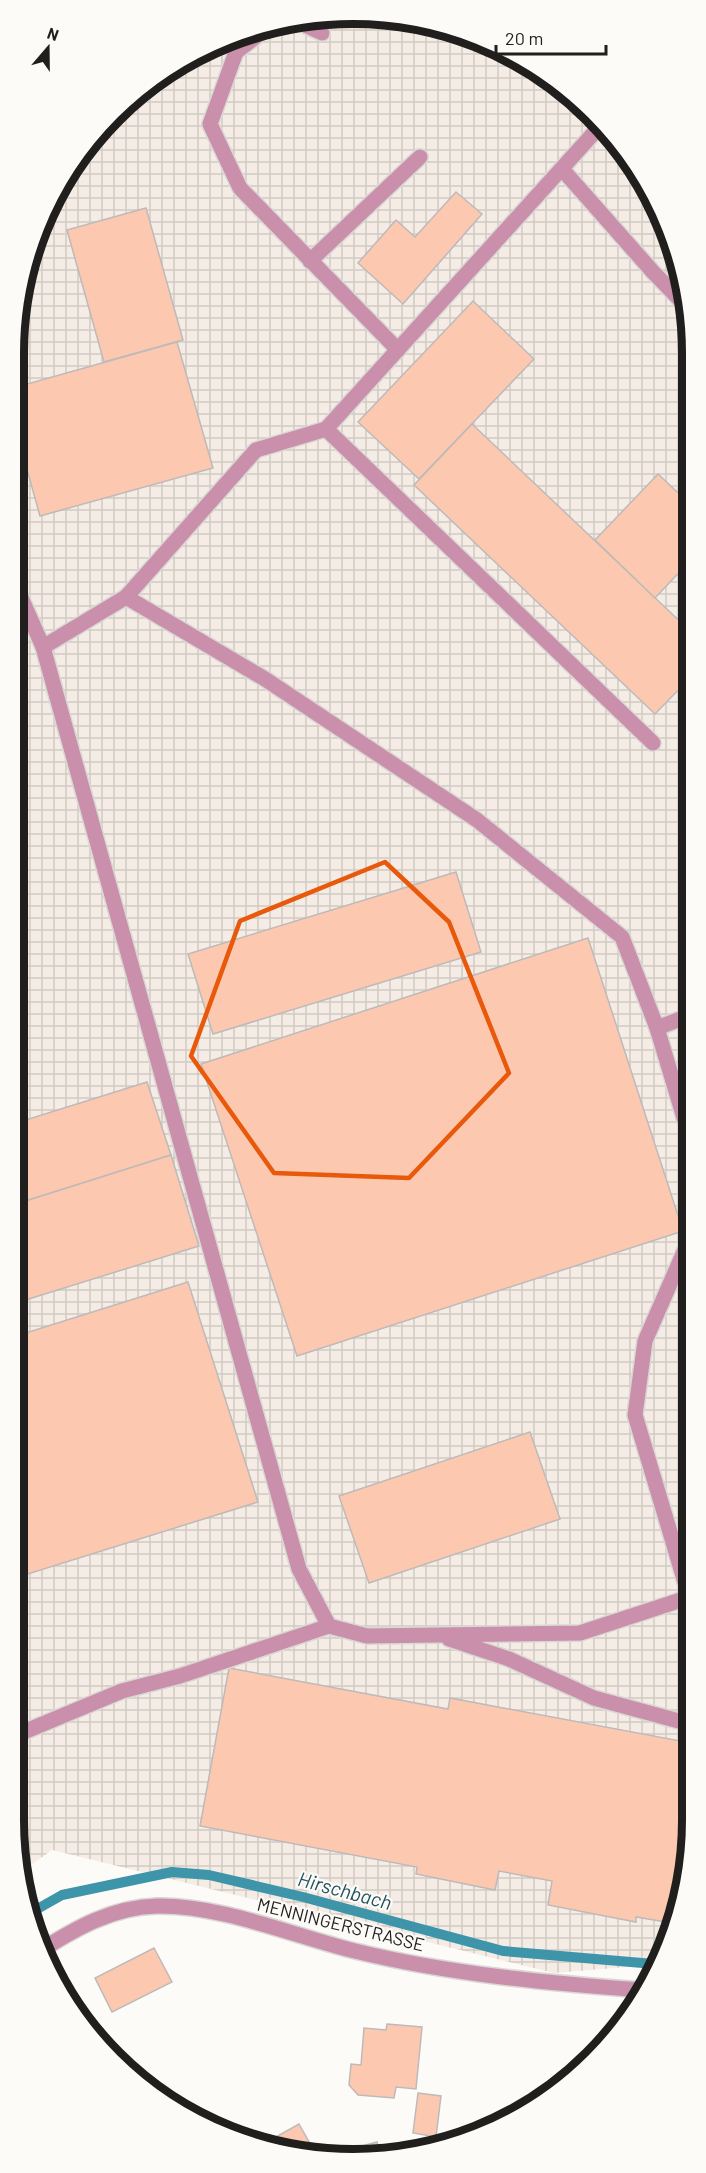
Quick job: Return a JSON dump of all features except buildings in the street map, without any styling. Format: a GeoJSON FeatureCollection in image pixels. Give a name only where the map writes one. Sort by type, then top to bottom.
{"type":"FeatureCollection","features":[{"type":"Feature","properties":{"kind":"street"},"geometry":{"type":"LineString","coordinates":[[309,27],[322,33]]}},
{"type":"Feature","properties":{"kind":"street"},"geometry":{"type":"LineString","coordinates":[[253,39],[237,52],[210,124],[240,188],[398,350]]}},
{"type":"Feature","properties":{"kind":"street"},"geometry":{"type":"LineString","coordinates":[[43,647],[126,597],[256,450],[326,429],[596,131]]}},
{"type":"Feature","properties":{"kind":"street"},"geometry":{"type":"LineString","coordinates":[[310,261],[420,157]]}},
{"type":"Feature","properties":{"kind":"street"},"geometry":{"type":"LineString","coordinates":[[562,169],[677,297]]}},
{"type":"Feature","properties":{"kind":"street"},"geometry":{"type":"LineString","coordinates":[[326,429],[653,743]]}},
{"type":"Feature","properties":{"kind":"street"},"geometry":{"type":"LineString","coordinates":[[126,597],[264,680],[477,820],[622,937],[657,1028],[682,1111]]}},
{"type":"Feature","properties":{"kind":"street"},"geometry":{"type":"LineString","coordinates":[[24,604],[43,647],[299,1569],[329,1626]]}},
{"type":"Feature","properties":{"kind":"street"},"geometry":{"type":"LineString","coordinates":[[657,1028],[682,1018]]}},
{"type":"Feature","properties":{"kind":"street"},"geometry":{"type":"LineString","coordinates":[[682,1256],[645,1341],[635,1415],[682,1572]]}},
{"type":"Feature","properties":{"kind":"street"},"geometry":{"type":"LineString","coordinates":[[24,1732],[122,1691],[180,1676],[329,1626],[367,1636],[580,1634],[682,1600]]}},
{"type":"Feature","properties":{"kind":"street"},"geometry":{"type":"LineString","coordinates":[[437,1635],[509,1659],[594,1698],[682,1722]]}},
{"type":"Feature","properties":{"kind":"street","name":"MENNINGERSTRASSE"},"geometry":{"type":"LineString","coordinates":[[49,1946],[86,1923],[107,1914],[157,1906],[209,1911],[355,1951],[432,1967],[577,1985],[635,1989]]}},
{"type":"Feature","properties":{"kind":"highlighted area"},"geometry":{"type":"Polygon","coordinates":[[[385,862],[449,922],[509,1073],[409,1178],[274,1173],[191,1056],[240,921],[385,862]]]}},
{"type":"Feature","properties":{"kind":"shaded area"},"geometry":{"type":"Polygon","coordinates":[[[353,24],[417,30],[459,41],[518,68],[553,92],[586,120],[627,170],[648,207],[665,247],[679,310],[682,353],[682,1820],[676,1884],[665,1926],[648,1965],[554,1973],[52,1850],[28,1867],[24,1820],[24,353],[30,289],[49,227],[79,170],[120,120],[170,79],[227,49],[289,30],[353,24]]]}},
{"type":"Feature","properties":{"kind":"waterway","name":"Hirschbach"},"geometry":{"type":"LineString","coordinates":[[36,1910],[62,1895],[172,1872],[209,1875],[303,1897],[503,1951],[649,1964]]}}]}
